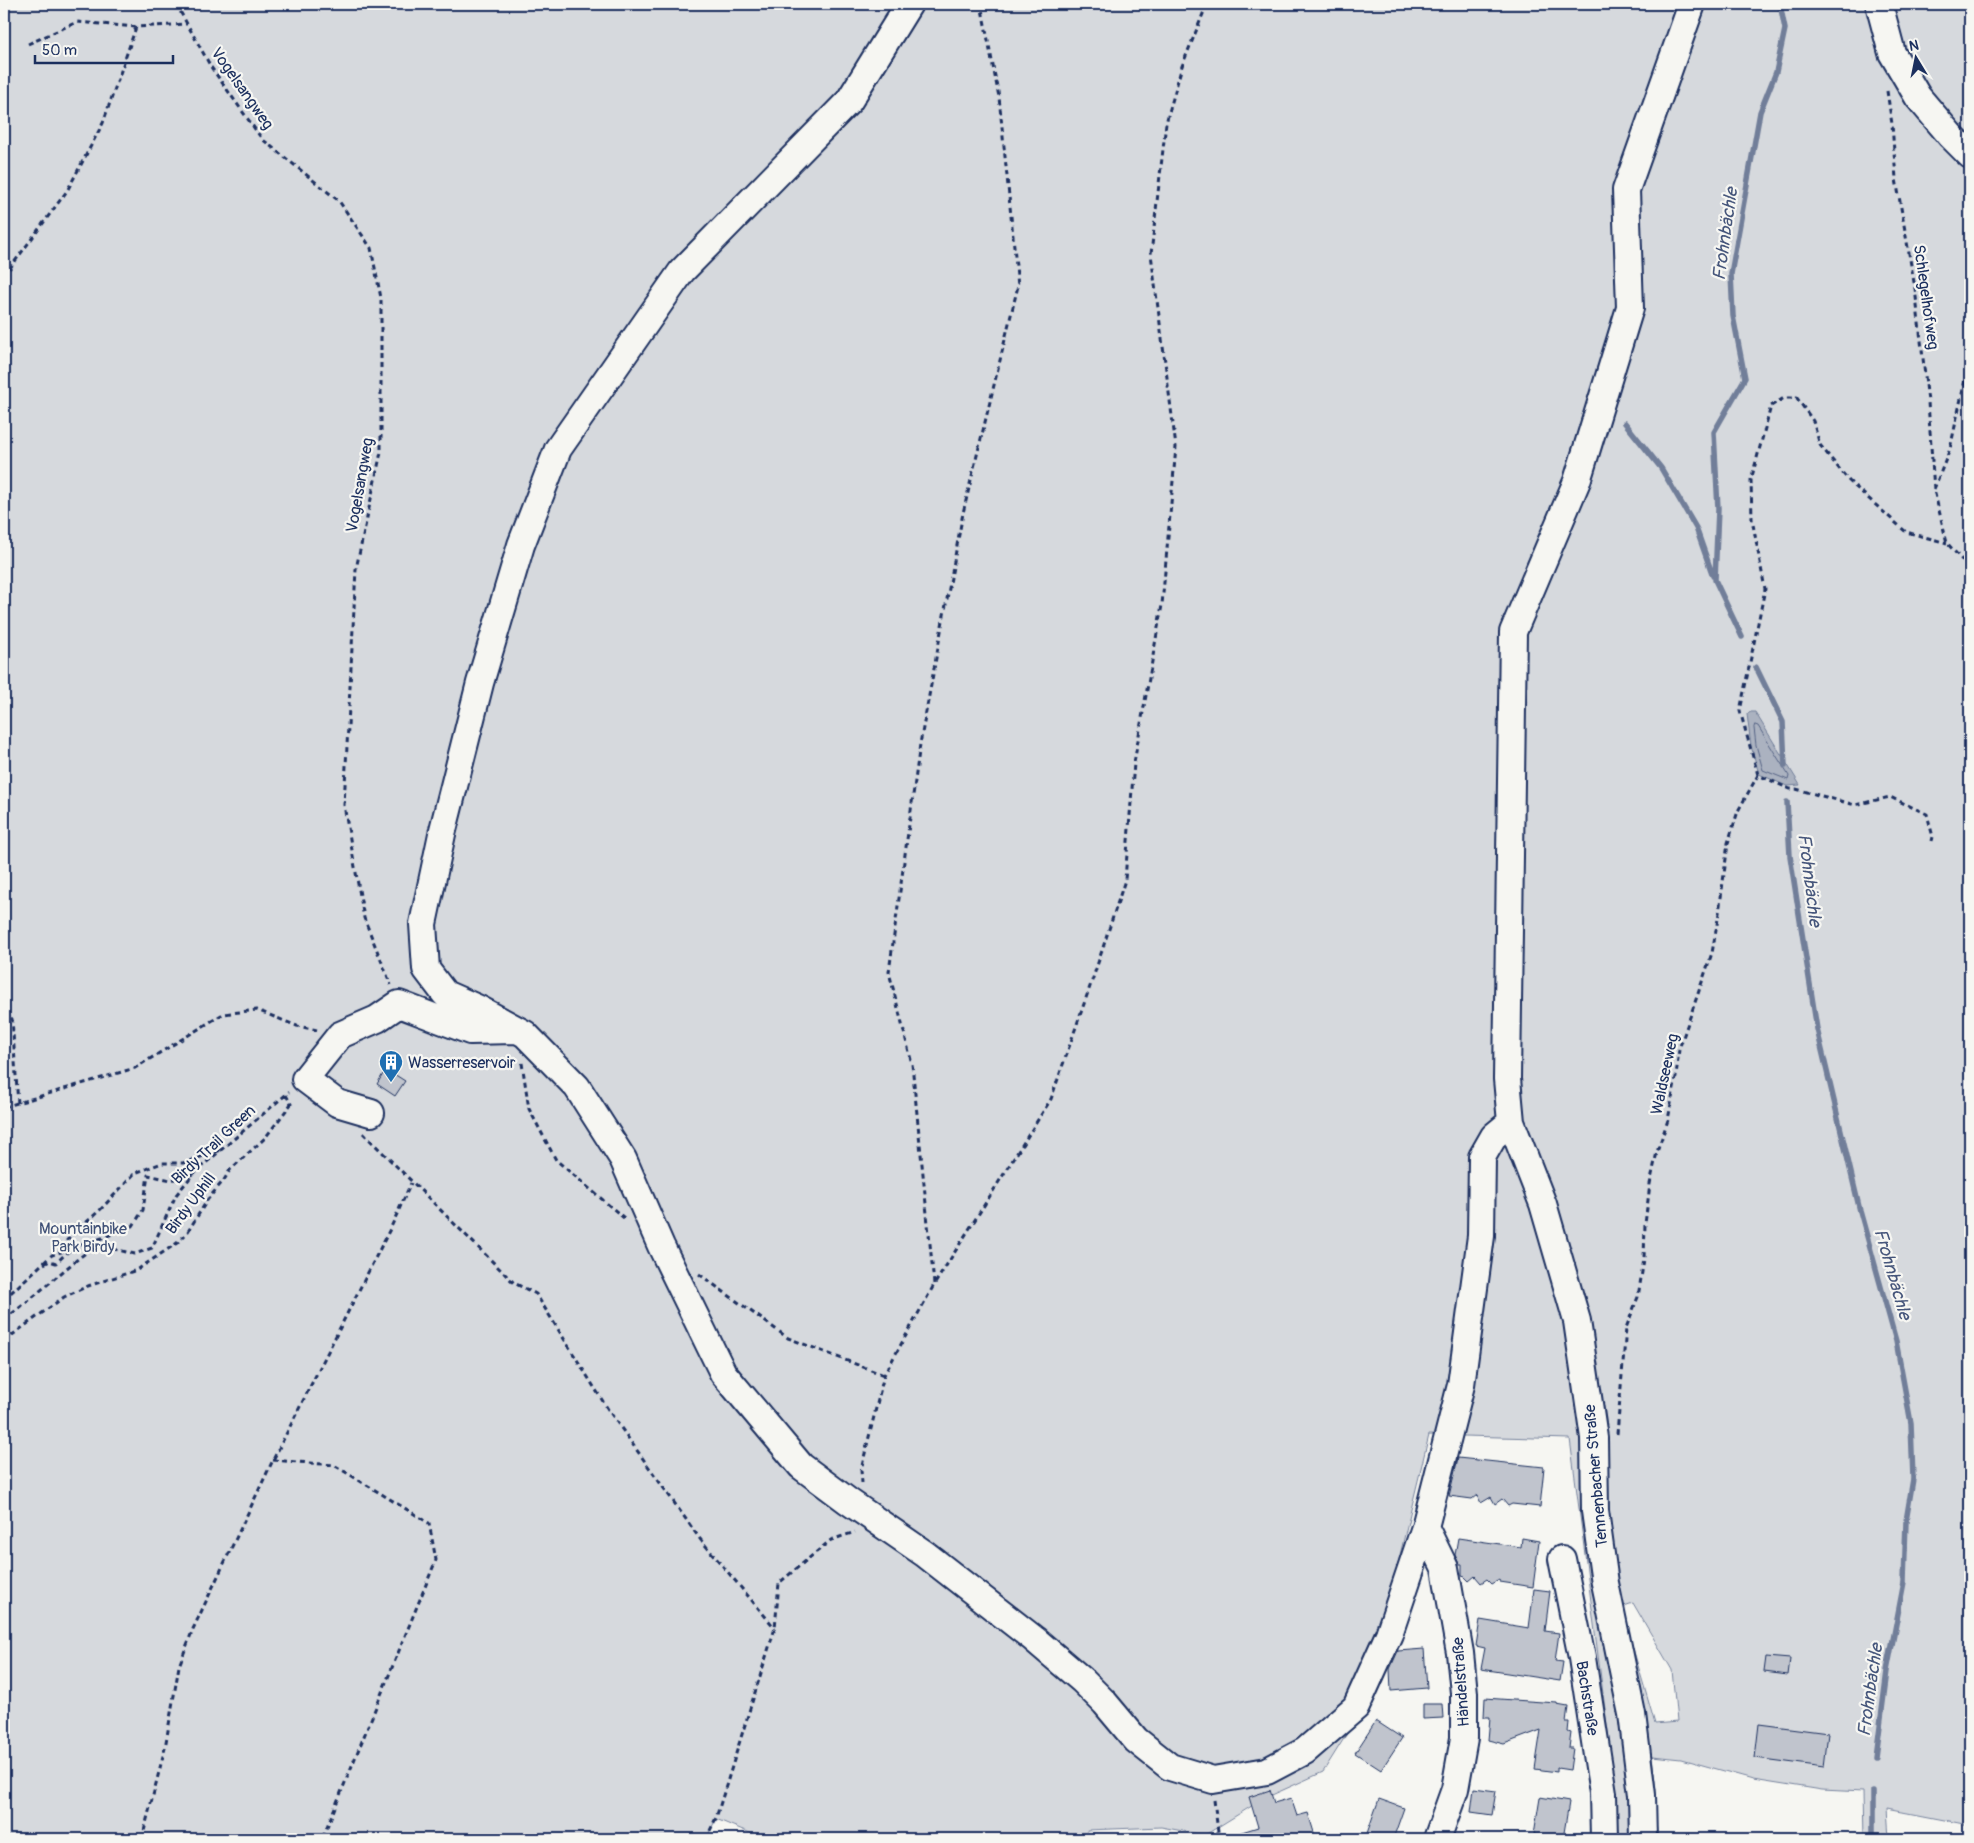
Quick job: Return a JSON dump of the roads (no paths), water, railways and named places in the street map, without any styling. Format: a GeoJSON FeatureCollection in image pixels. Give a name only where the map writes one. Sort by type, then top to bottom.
{"type":"FeatureCollection","features":[{"type":"Feature","properties":{"kind":"street"},"geometry":{"type":"LineString","coordinates":[[909,4],[849,101],[682,271],[558,449],[521,544],[478,693],[442,834],[423,924],[426,969],[445,994],[479,1009],[525,1034],[577,1086],[623,1159],[660,1246],[724,1373],[801,1466],[925,1554],[1034,1639],[1082,1680],[1105,1703],[1136,1740],[1170,1767],[1213,1780],[1267,1771],[1305,1751],[1356,1707],[1389,1634],[1425,1527],[1461,1385],[1481,1236],[1482,1157],[1494,1136],[1511,1122]]}},
{"type":"Feature","properties":{"kind":"street","name":"Tennenbacher Straße"},"geometry":{"type":"LineString","coordinates":[[1642,1839],[1642,1794],[1632,1718],[1605,1583],[1597,1520],[1594,1438],[1578,1321],[1542,1204],[1511,1122],[1507,1079],[1513,632],[1577,480],[1630,308],[1626,190],[1692,4]]}},
{"type":"Feature","properties":{"kind":"street"},"geometry":{"type":"LineString","coordinates":[[1879,4],[1892,53],[1918,96],[1951,136],[1970,155]]}},
{"type":"Feature","properties":{"kind":"street"},"geometry":{"type":"LineString","coordinates":[[367,1123],[305,1079],[340,1035],[377,1019],[399,1004],[470,1030],[518,1030]]}},
{"type":"Feature","properties":{"kind":"street","name":"Händelstraße"},"geometry":{"type":"LineString","coordinates":[[1425,1527],[1445,1568],[1460,1653],[1464,1693],[1464,1738],[1454,1789],[1437,1839]]}},
{"type":"Feature","properties":{"kind":"street","name":"Bachstraße"},"geometry":{"type":"LineString","coordinates":[[1562,1559],[1582,1658],[1603,1793],[1604,1839]]}},
{"type":"Feature","properties":{"kind":"water"},"geometry":{"type":"Polygon","coordinates":[[[1755,712],[1800,785],[1787,786],[1759,774],[1751,746],[1747,714],[1755,712]]]}},
{"type":"Feature","properties":{"kind":"waterway","name":"Frohnbächle"},"geometry":{"type":"LineString","coordinates":[[1742,637],[1715,580],[1718,509],[1714,432],[1745,378],[1733,316],[1731,274],[1760,112],[1776,72],[1785,29],[1780,4]]}},
{"type":"Feature","properties":{"kind":"waterway"},"geometry":{"type":"LineString","coordinates":[[1625,423],[1661,468],[1696,528],[1713,576]]}},
{"type":"Feature","properties":{"kind":"waterway","name":"Frohnbächle"},"geometry":{"type":"LineString","coordinates":[[1756,667],[1783,722],[1785,766]]}},
{"type":"Feature","properties":{"kind":"waterway","name":"Frohnbächle"},"geometry":{"type":"LineString","coordinates":[[1787,802],[1790,856],[1817,1029],[1860,1211],[1896,1341],[1911,1423],[1913,1479],[1906,1521],[1904,1582],[1887,1671],[1876,1757]]}},
{"type":"Feature","properties":{"kind":"waterway","name":"Frohnbächle"},"geometry":{"type":"LineString","coordinates":[[1873,1791],[1873,1839]]}},
{"type":"Feature","properties":{"kind":"place","name":"Wasserreservoir"},"geometry":{"type":"Point","coordinates":[391,1083]}},
{"type":"Feature","properties":{"kind":"park label","name":"Mountainbike Park Birdy"},"geometry":{"type":"Point","coordinates":[83,1237]}}]}
